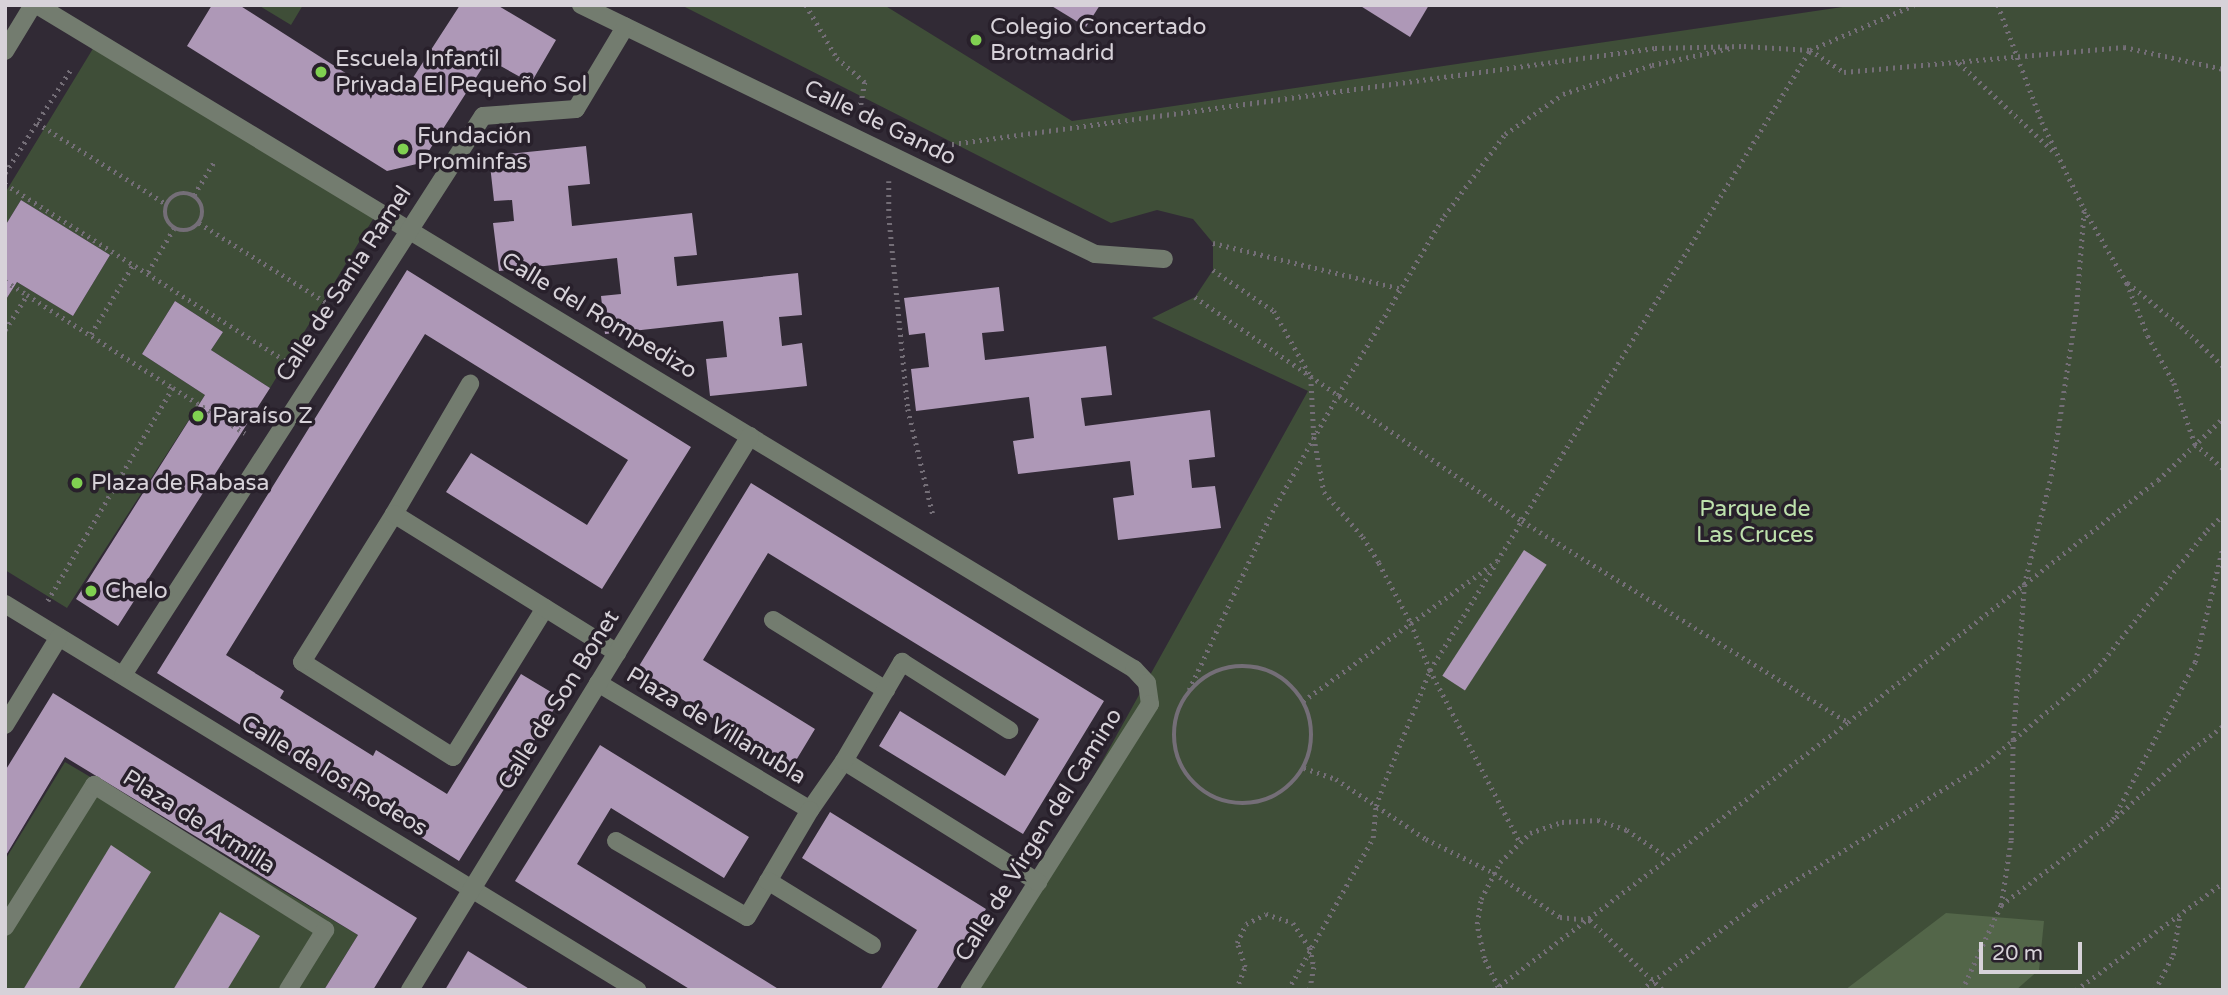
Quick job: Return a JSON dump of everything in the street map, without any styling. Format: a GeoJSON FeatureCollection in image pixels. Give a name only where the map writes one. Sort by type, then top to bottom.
{"type":"FeatureCollection","features":[{"type":"Feature","properties":{"kind":"street"},"geometry":{"type":"LineString","coordinates":[[5,51],[35,5]]}},
{"type":"Feature","properties":{"kind":"street","name":"Calle del Rompedizo"},"geometry":{"type":"LineString","coordinates":[[35,5],[1134,669]]}},
{"type":"Feature","properties":{"kind":"street","name":"Calle de Gando"},"geometry":{"type":"LineString","coordinates":[[581,5],[1095,254],[1164,259]]}},
{"type":"Feature","properties":{"kind":"street","name":"Calle de Sania Ramel"},"geometry":{"type":"LineString","coordinates":[[123,675],[483,116],[576,109],[625,27]]}},
{"type":"Feature","properties":{"kind":"street"},"geometry":{"type":"LineString","coordinates":[[470,384],[394,514],[302,662],[453,757],[545,608]]}},
{"type":"Feature","properties":{"kind":"street","name":"Calle de Son Bonet"},"geometry":{"type":"LineString","coordinates":[[410,990],[750,436]]}},
{"type":"Feature","properties":{"kind":"street"},"geometry":{"type":"LineString","coordinates":[[394,514],[617,653]]}},
{"type":"Feature","properties":{"kind":"street","name":"Calle de los Rodeos"},"geometry":{"type":"LineString","coordinates":[[5,604],[637,990]]}},
{"type":"Feature","properties":{"kind":"street"},"geometry":{"type":"LineString","coordinates":[[773,620],[886,690]]}},
{"type":"Feature","properties":{"kind":"street"},"geometry":{"type":"LineString","coordinates":[[5,725],[60,637]]}},
{"type":"Feature","properties":{"kind":"street","name":"Plaza de Villanubla"},"geometry":{"type":"LineString","coordinates":[[616,841],[747,917],[902,662],[1009,730]]}},
{"type":"Feature","properties":{"kind":"street","name":"Calle de Virgen del Camino"},"geometry":{"type":"LineString","coordinates":[[970,990],[1150,704],[1147,683],[1134,669]]}},
{"type":"Feature","properties":{"kind":"street","name":"Plaza de Villanubla"},"geometry":{"type":"LineString","coordinates":[[598,683],[810,810]]}},
{"type":"Feature","properties":{"kind":"street","name":"Plaza de Villanubla"},"geometry":{"type":"LineString","coordinates":[[844,761],[1038,882]]}},
{"type":"Feature","properties":{"kind":"street","name":"Plaza de Armilla"},"geometry":{"type":"LineString","coordinates":[[5,927],[94,785],[325,930],[288,990]]}},
{"type":"Feature","properties":{"kind":"street"},"geometry":{"type":"LineString","coordinates":[[768,881],[872,945]]}},
{"type":"Feature","properties":{"kind":"path"},"geometry":{"type":"LineString","coordinates":[[806,5],[837,58],[865,82],[860,109]]}},
{"type":"Feature","properties":{"kind":"path"},"geometry":{"type":"LineString","coordinates":[[938,146],[1655,48],[1744,46],[1811,50],[1914,5]]}},
{"type":"Feature","properties":{"kind":"path"},"geometry":{"type":"LineString","coordinates":[[1998,5],[2016,57],[2059,157],[2084,209],[2127,283],[2148,336],[2174,383],[2195,444],[2223,468]]}},
{"type":"Feature","properties":{"kind":"path"},"geometry":{"type":"LineString","coordinates":[[1189,690],[1216,671],[1249,666],[1280,677],[1303,701],[1311,722],[1312,746],[1304,768],[1290,787],[1270,800],[1246,806],[1223,803],[1201,792],[1185,775],[1175,753],[1172,731],[1178,709],[1272,512],[1444,216],[1505,134],[1563,94],[1652,65],[1744,46]]}},
{"type":"Feature","properties":{"kind":"path"},"geometry":{"type":"LineString","coordinates":[[1811,50],[1844,72],[2124,47],[2223,69]]}},
{"type":"Feature","properties":{"kind":"path"},"geometry":{"type":"LineString","coordinates":[[1288,990],[1373,838],[1376,806],[1430,670],[1811,50]]}},
{"type":"Feature","properties":{"kind":"path"},"geometry":{"type":"LineString","coordinates":[[1958,62],[2059,157]]}},
{"type":"Feature","properties":{"kind":"path"},"geometry":{"type":"LineString","coordinates":[[5,173],[71,69]]}},
{"type":"Feature","properties":{"kind":"path"},"geometry":{"type":"LineString","coordinates":[[37,123],[166,204]]}},
{"type":"Feature","properties":{"kind":"path"},"geometry":{"type":"LineString","coordinates":[[194,195],[215,160]]}},
{"type":"Feature","properties":{"kind":"path"},"geometry":{"type":"LineString","coordinates":[[889,181],[889,216],[908,410],[935,526]]}},
{"type":"Feature","properties":{"kind":"path"},"geometry":{"type":"LineString","coordinates":[[5,184],[289,363]]}},
{"type":"Feature","properties":{"kind":"path"},"geometry":{"type":"LineString","coordinates":[[175,194],[194,195],[202,205],[199,223],[190,231],[174,229],[165,217],[166,204],[175,194]]}},
{"type":"Feature","properties":{"kind":"path"},"geometry":{"type":"LineString","coordinates":[[1962,990],[2001,905],[2011,840],[2013,740],[2024,585],[2051,476],[2076,311],[2084,209]]}},
{"type":"Feature","properties":{"kind":"path"},"geometry":{"type":"LineString","coordinates":[[199,223],[327,303]]}},
{"type":"Feature","properties":{"kind":"path"},"geometry":{"type":"LineString","coordinates":[[148,272],[174,229]]}},
{"type":"Feature","properties":{"kind":"path"},"geometry":{"type":"LineString","coordinates":[[1213,243],[1401,289]]}},
{"type":"Feature","properties":{"kind":"path"},"geometry":{"type":"LineString","coordinates":[[91,334],[134,263]]}},
{"type":"Feature","properties":{"kind":"path"},"geometry":{"type":"LineString","coordinates":[[1213,270],[1273,311],[1311,377],[1314,437],[1324,492],[1363,537],[1411,623],[1430,670],[1520,842]]}},
{"type":"Feature","properties":{"kind":"path"},"geometry":{"type":"LineString","coordinates":[[5,281],[245,433]]}},
{"type":"Feature","properties":{"kind":"path"},"geometry":{"type":"LineString","coordinates":[[2127,283],[2181,326],[2223,366]]}},
{"type":"Feature","properties":{"kind":"path"},"geometry":{"type":"LineString","coordinates":[[5,330],[27,295]]}},
{"type":"Feature","properties":{"kind":"path"},"geometry":{"type":"LineString","coordinates":[[1195,297],[1522,521],[1848,722]]}},
{"type":"Feature","properties":{"kind":"path"},"geometry":{"type":"LineString","coordinates":[[48,601],[173,388]]}},
{"type":"Feature","properties":{"kind":"path"},"geometry":{"type":"LineString","coordinates":[[1667,857],[1627,830],[1598,820],[1562,822],[1530,833],[1500,862],[1480,899],[1477,924],[1484,958],[1496,988],[1590,920],[1667,857],[1848,722],[2158,480],[2223,418]]}},
{"type":"Feature","properties":{"kind":"path"},"geometry":{"type":"LineString","coordinates":[[1641,990],[1755,905],[1987,762],[2095,671],[2207,530],[2223,516]]}},
{"type":"Feature","properties":{"kind":"path"},"geometry":{"type":"LineString","coordinates":[[2111,822],[2195,662],[2223,546]]}},
{"type":"Feature","properties":{"kind":"path"},"geometry":{"type":"LineString","coordinates":[[1303,701],[1497,561]]}},
{"type":"Feature","properties":{"kind":"path"},"geometry":{"type":"LineString","coordinates":[[2001,905],[2111,822],[2187,753],[2223,726]]}},
{"type":"Feature","properties":{"kind":"path"},"geometry":{"type":"LineString","coordinates":[[1304,768],[1336,779],[1426,839],[1494,873],[1560,917],[1590,920],[1663,990]]}},
{"type":"Feature","properties":{"kind":"path"},"geometry":{"type":"LineString","coordinates":[[2076,990],[2223,883]]}},
{"type":"Feature","properties":{"kind":"path"},"geometry":{"type":"LineString","coordinates":[[1236,990],[1245,967],[1237,943],[1246,924],[1266,914],[1293,923],[1310,948],[1314,967],[1310,990]]}},
{"type":"Feature","properties":{"kind":"path"},"geometry":{"type":"LineString","coordinates":[[2155,990],[2173,955],[2180,914]]}},
{"type":"Feature","properties":{"kind":"green space"},"geometry":{"type":"Polygon","coordinates":[[[258,5],[303,5],[291,25],[258,5]]]}},
{"type":"Feature","properties":{"kind":"green space","name":"Parque de Las Cruces"},"geometry":{"type":"Polygon","coordinates":[[[681,5],[884,5],[1072,121],[1856,5],[2223,5],[2223,990],[975,990],[1308,391],[1152,318],[1195,297],[1213,270],[1213,243],[1193,219],[1157,210],[1111,223],[681,5]]]}},
{"type":"Feature","properties":{"kind":"green space"},"geometry":{"type":"Polygon","coordinates":[[[97,42],[378,211],[270,388],[211,350],[223,332],[175,301],[142,354],[205,395],[67,608],[5,570],[5,301],[17,282],[73,316],[110,255],[21,200],[5,226],[5,193],[97,42]]]}},
{"type":"Feature","properties":{"kind":"green space"},"geometry":{"type":"Polygon","coordinates":[[[65,762],[358,935],[324,990],[5,990],[5,860],[65,762]]]}},
{"type":"Feature","properties":{"kind":"green space"},"geometry":{"type":"Polygon","coordinates":[[[1946,913],[2044,921],[2039,970],[2016,990],[1845,990],[1946,913]]]}},
{"type":"Feature","properties":{"kind":"building"},"geometry":{"type":"Polygon","coordinates":[[[212,5],[239,5],[380,95],[405,90],[460,5],[497,5],[556,40],[531,83],[488,59],[421,163],[387,171],[187,46],[212,5]]]}},
{"type":"Feature","properties":{"kind":"building"},"geometry":{"type":"Polygon","coordinates":[[[1050,5],[1100,5],[1086,27],[1050,5]]]}},
{"type":"Feature","properties":{"kind":"building"},"geometry":{"type":"Polygon","coordinates":[[[1359,5],[1429,5],[1410,37],[1359,5]]]}},
{"type":"Feature","properties":{"kind":"building"},"geometry":{"type":"Polygon","coordinates":[[[586,146],[590,184],[568,186],[572,226],[692,213],[697,255],[674,257],[677,286],[798,273],[802,315],[779,317],[782,346],[802,343],[807,386],[710,396],[706,359],[727,357],[723,321],[605,334],[601,296],[621,294],[617,258],[499,271],[493,223],[514,221],[512,200],[494,201],[489,156],[586,146]]]}},
{"type":"Feature","properties":{"kind":"building"},"geometry":{"type":"Polygon","coordinates":[[[21,200],[110,255],[73,316],[17,282],[5,301],[5,226],[21,200]]]}},
{"type":"Feature","properties":{"kind":"building"},"geometry":{"type":"Polygon","coordinates":[[[407,270],[691,447],[602,589],[446,492],[471,453],[587,525],[628,460],[425,334],[226,655],[284,691],[280,698],[373,756],[376,750],[447,794],[521,674],[561,698],[459,861],[157,673],[407,270]]]}},
{"type":"Feature","properties":{"kind":"building"},"geometry":{"type":"Polygon","coordinates":[[[999,287],[1004,331],[982,333],[985,360],[1106,346],[1112,395],[1081,398],[1085,426],[1210,410],[1215,457],[1189,460],[1192,488],[1215,486],[1221,528],[1118,540],[1113,498],[1134,495],[1130,461],[1018,474],[1013,441],[1034,438],[1029,397],[916,411],[911,369],[929,367],[925,333],[909,335],[904,298],[999,287]]]}},
{"type":"Feature","properties":{"kind":"building"},"geometry":{"type":"Polygon","coordinates":[[[175,301],[223,332],[211,350],[270,388],[118,626],[76,599],[205,395],[142,354],[175,301]]]}},
{"type":"Feature","properties":{"kind":"building"},"geometry":{"type":"Polygon","coordinates":[[[751,483],[1104,701],[1023,834],[879,746],[900,711],[1005,776],[1039,719],[768,553],[703,660],[815,729],[792,767],[636,671],[751,483]]]}},
{"type":"Feature","properties":{"kind":"building"},"geometry":{"type":"Polygon","coordinates":[[[1524,550],[1547,565],[1465,691],[1442,676],[1524,550]]]}},
{"type":"Feature","properties":{"kind":"building"},"geometry":{"type":"Polygon","coordinates":[[[53,693],[417,918],[373,990],[324,990],[358,935],[65,757],[5,857],[5,771],[53,693]]]}},
{"type":"Feature","properties":{"kind":"building"},"geometry":{"type":"Polygon","coordinates":[[[600,745],[749,837],[724,878],[611,808],[577,864],[780,990],[691,990],[515,881],[600,745]]]}},
{"type":"Feature","properties":{"kind":"building"},"geometry":{"type":"Polygon","coordinates":[[[830,812],[986,909],[936,990],[880,990],[917,930],[802,858],[830,812]]]}},
{"type":"Feature","properties":{"kind":"building"},"geometry":{"type":"Polygon","coordinates":[[[111,845],[151,872],[78,990],[23,990],[111,845]]]}},
{"type":"Feature","properties":{"kind":"building"},"geometry":{"type":"Polygon","coordinates":[[[220,912],[260,936],[227,990],[173,990],[220,912]]]}},
{"type":"Feature","properties":{"kind":"building"},"geometry":{"type":"Polygon","coordinates":[[[468,951],[531,990],[445,990],[468,951]]]}},
{"type":"Feature","properties":{"kind":"place","name":"Colegio Concertado Brotmadrid"},"geometry":{"type":"Point","coordinates":[976,40]}},
{"type":"Feature","properties":{"kind":"place","name":"Escuela Infantil Privada El Pequeño Sol"},"geometry":{"type":"Point","coordinates":[321,72]}},
{"type":"Feature","properties":{"kind":"place","name":"Fundación Prominfas"},"geometry":{"type":"Point","coordinates":[403,149]}},
{"type":"Feature","properties":{"kind":"place","name":"Paraíso Z"},"geometry":{"type":"Point","coordinates":[198,416]}},
{"type":"Feature","properties":{"kind":"place","name":"Plaza de Rabasa"},"geometry":{"type":"Point","coordinates":[77,483]}},
{"type":"Feature","properties":{"kind":"place","name":"Chelo"},"geometry":{"type":"Point","coordinates":[91,591]}}]}
